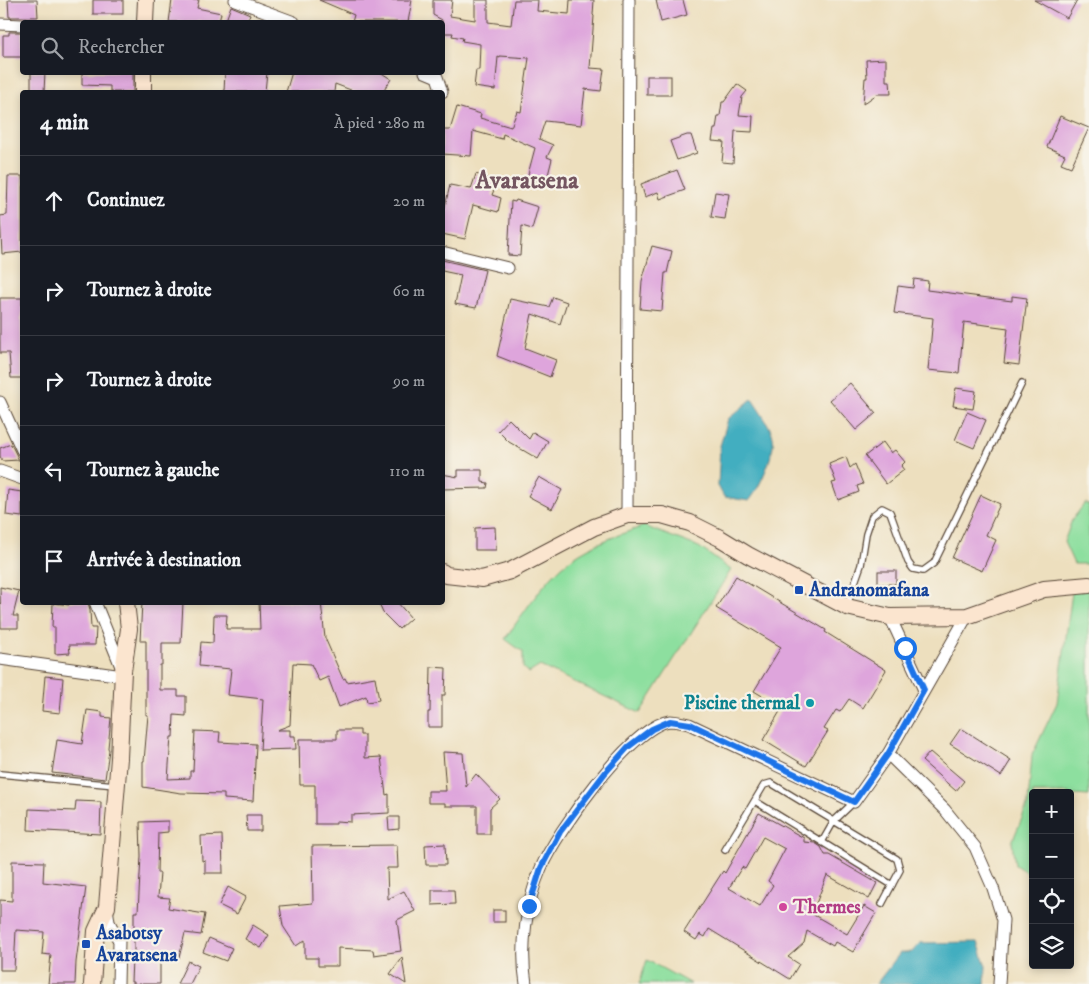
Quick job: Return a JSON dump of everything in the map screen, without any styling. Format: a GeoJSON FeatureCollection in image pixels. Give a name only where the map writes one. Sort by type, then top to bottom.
{"type":"FeatureCollection","features":[{"type":"Feature","properties":{"kind":"street"},"geometry":{"type":"LineString","coordinates":[[145,20],[146,0]]}},
{"type":"Feature","properties":{"kind":"street"},"geometry":{"type":"LineString","coordinates":[[235,0],[289,20]]}},
{"type":"Feature","properties":{"kind":"street"},"geometry":{"type":"LineString","coordinates":[[627,515],[628,0]]}},
{"type":"Feature","properties":{"kind":"street"},"geometry":{"type":"LineString","coordinates":[[0,24],[20,24]]}},
{"type":"Feature","properties":{"kind":"street"},"geometry":{"type":"LineString","coordinates":[[143,90],[144,75]]}},
{"type":"Feature","properties":{"kind":"street"},"geometry":{"type":"LineString","coordinates":[[432,75],[437,77],[441,90]]}},
{"type":"Feature","properties":{"kind":"street"},"geometry":{"type":"LineString","coordinates":[[445,253],[508,268]]}},
{"type":"Feature","properties":{"kind":"street"},"geometry":{"type":"LineString","coordinates":[[0,402],[20,446]]}},
{"type":"Feature","properties":{"kind":"street"},"geometry":{"type":"LineString","coordinates":[[0,471],[20,478]]}},
{"type":"Feature","properties":{"kind":"street"},"geometry":{"type":"LineString","coordinates":[[445,574],[482,579],[510,571],[594,527],[627,515],[662,515],[690,523],[720,538],[846,608],[890,617],[967,616],[1044,589],[1089,585]]}},
{"type":"Feature","properties":{"kind":"street"},"geometry":{"type":"LineString","coordinates":[[96,605],[123,673]]}},
{"type":"Feature","properties":{"kind":"street"},"geometry":{"type":"LineString","coordinates":[[118,984],[119,941],[109,922],[107,907],[117,785],[123,673],[128,629],[126,605]]}},
{"type":"Feature","properties":{"kind":"street"},"geometry":{"type":"LineString","coordinates":[[526,984],[524,968],[529,906],[541,868],[560,832],[605,773],[628,747],[652,729],[670,721],[690,724],[854,802],[888,754],[967,616]]}},
{"type":"Feature","properties":{"kind":"street"},"geometry":{"type":"LineString","coordinates":[[890,617],[924,690]]}},
{"type":"Feature","properties":{"kind":"street"},"geometry":{"type":"LineString","coordinates":[[0,659],[123,673]]}},
{"type":"Feature","properties":{"kind":"street"},"geometry":{"type":"LineString","coordinates":[[888,754],[945,810],[975,847],[993,888],[1003,920],[999,984]]}},
{"type":"Feature","properties":{"kind":"street"},"geometry":{"type":"LineString","coordinates":[[92,984],[96,930],[107,907]]}},
{"type":"Feature","properties":{"kind":"lane"},"geometry":{"type":"LineString","coordinates":[[846,608],[861,565],[866,534],[872,516],[882,508],[890,512],[908,562],[913,569],[924,571],[934,563],[1022,383]]}},
{"type":"Feature","properties":{"kind":"lane"},"geometry":{"type":"LineString","coordinates":[[0,774],[117,785]]}},
{"type":"Feature","properties":{"kind":"lane"},"geometry":{"type":"LineString","coordinates":[[725,850],[764,785],[771,783],[897,859],[900,870],[882,904]]}},
{"type":"Feature","properties":{"kind":"lane"},"geometry":{"type":"LineString","coordinates":[[755,801],[892,885]]}},
{"type":"Feature","properties":{"kind":"lane"},"geometry":{"type":"LineString","coordinates":[[822,842],[834,821],[854,802]]}},
{"type":"Feature","properties":{"kind":"green space"},"geometry":{"type":"Polygon","coordinates":[[[1085,503],[1089,505],[1089,564],[1074,564],[1064,542],[1072,520],[1085,503]]]}},
{"type":"Feature","properties":{"kind":"green space"},"geometry":{"type":"Polygon","coordinates":[[[644,526],[699,547],[731,570],[640,713],[540,666],[529,673],[523,668],[523,652],[505,639],[536,596],[562,566],[579,553],[597,544],[644,526]]]}},
{"type":"Feature","properties":{"kind":"green space"},"geometry":{"type":"Polygon","coordinates":[[[1073,585],[1089,585],[1089,796],[1074,795],[1074,789],[1029,789],[1032,755],[1057,703],[1073,585]]]}},
{"type":"Feature","properties":{"kind":"green space"},"geometry":{"type":"Polygon","coordinates":[[[1029,792],[1028,873],[1015,865],[1012,842],[1028,804],[1029,792]]]}},
{"type":"Feature","properties":{"kind":"green space"},"geometry":{"type":"Polygon","coordinates":[[[647,960],[691,984],[639,984],[647,960]]]}},
{"type":"Feature","properties":{"kind":"water"},"geometry":{"type":"Polygon","coordinates":[[[752,399],[770,428],[773,443],[766,470],[749,501],[724,497],[718,486],[720,446],[728,419],[752,399]]]}},
{"type":"Feature","properties":{"kind":"water"},"geometry":{"type":"Polygon","coordinates":[[[978,942],[986,966],[985,984],[876,984],[900,953],[912,952],[920,943],[978,942]]]}},
{"type":"Feature","properties":{"kind":"building"},"geometry":{"type":"Polygon","coordinates":[[[8,0],[37,0],[38,17],[9,17],[8,0]]]}},
{"type":"Feature","properties":{"kind":"building"},"geometry":{"type":"Polygon","coordinates":[[[93,0],[123,0],[123,14],[93,14],[93,0]]]}},
{"type":"Feature","properties":{"kind":"building"},"geometry":{"type":"Polygon","coordinates":[[[172,0],[199,0],[197,8],[221,13],[219,20],[169,20],[172,0]]]}},
{"type":"Feature","properties":{"kind":"building"},"geometry":{"type":"Polygon","coordinates":[[[319,0],[412,0],[408,20],[353,20],[354,15],[319,0]]]}},
{"type":"Feature","properties":{"kind":"building"},"geometry":{"type":"Polygon","coordinates":[[[433,0],[452,0],[450,16],[475,20],[475,0],[488,0],[488,22],[511,25],[514,0],[538,0],[537,11],[569,14],[570,0],[594,0],[590,68],[604,69],[601,91],[585,89],[581,125],[545,121],[539,139],[553,145],[547,157],[552,159],[546,183],[527,178],[535,148],[503,134],[502,139],[473,131],[471,156],[445,154],[445,130],[450,130],[457,107],[481,114],[480,118],[511,127],[517,111],[521,112],[529,58],[498,57],[495,90],[474,87],[476,70],[479,70],[480,44],[462,41],[463,38],[452,36],[453,33],[445,33],[445,20],[433,15],[433,0]]]}},
{"type":"Feature","properties":{"kind":"building"},"geometry":{"type":"Polygon","coordinates":[[[656,0],[683,0],[687,15],[661,22],[656,0]]]}},
{"type":"Feature","properties":{"kind":"building"},"geometry":{"type":"Polygon","coordinates":[[[1034,0],[1077,0],[1067,18],[1034,0]]]}},
{"type":"Feature","properties":{"kind":"building"},"geometry":{"type":"Polygon","coordinates":[[[231,6],[250,14],[248,20],[226,20],[231,6]]]}},
{"type":"Feature","properties":{"kind":"building"},"geometry":{"type":"Polygon","coordinates":[[[9,32],[20,32],[20,57],[3,57],[3,35],[9,35],[9,32]]]}},
{"type":"Feature","properties":{"kind":"building"},"geometry":{"type":"Polygon","coordinates":[[[886,59],[886,81],[890,81],[891,94],[877,94],[863,104],[865,78],[867,78],[866,60],[886,59]]]}},
{"type":"Feature","properties":{"kind":"building"},"geometry":{"type":"Polygon","coordinates":[[[31,75],[45,75],[44,90],[31,90],[31,75]]]}},
{"type":"Feature","properties":{"kind":"building"},"geometry":{"type":"Polygon","coordinates":[[[82,75],[133,75],[133,90],[110,90],[110,86],[82,85],[82,75]]]}},
{"type":"Feature","properties":{"kind":"building"},"geometry":{"type":"Polygon","coordinates":[[[225,75],[267,75],[265,90],[224,90],[225,75]]]}},
{"type":"Feature","properties":{"kind":"building"},"geometry":{"type":"Polygon","coordinates":[[[291,75],[385,75],[391,79],[384,90],[351,90],[335,84],[334,90],[287,90],[291,75]]]}},
{"type":"Feature","properties":{"kind":"building"},"geometry":{"type":"Polygon","coordinates":[[[647,76],[671,76],[671,95],[647,95],[647,76]]]}},
{"type":"Feature","properties":{"kind":"building"},"geometry":{"type":"Polygon","coordinates":[[[737,84],[747,91],[742,97],[739,115],[753,116],[752,132],[735,131],[733,163],[722,162],[724,142],[712,141],[714,129],[716,129],[718,116],[720,116],[722,102],[724,102],[737,84]]]}},
{"type":"Feature","properties":{"kind":"building"},"geometry":{"type":"Polygon","coordinates":[[[1060,116],[1089,128],[1071,167],[1061,163],[1065,155],[1047,147],[1060,116]]]}},
{"type":"Feature","properties":{"kind":"building"},"geometry":{"type":"Polygon","coordinates":[[[691,135],[697,153],[677,160],[670,141],[691,135]]]}},
{"type":"Feature","properties":{"kind":"building"},"geometry":{"type":"Polygon","coordinates":[[[677,170],[685,190],[660,199],[658,192],[645,197],[641,184],[677,170]]]}},
{"type":"Feature","properties":{"kind":"building"},"geometry":{"type":"Polygon","coordinates":[[[476,174],[497,182],[492,195],[501,198],[498,212],[473,205],[465,239],[445,235],[445,206],[450,185],[471,189],[476,174]]]}},
{"type":"Feature","properties":{"kind":"building"},"geometry":{"type":"Polygon","coordinates":[[[8,176],[20,176],[20,252],[2,254],[0,216],[7,215],[8,176]]]}},
{"type":"Feature","properties":{"kind":"building"},"geometry":{"type":"Polygon","coordinates":[[[715,192],[729,194],[725,219],[711,217],[715,192]]]}},
{"type":"Feature","properties":{"kind":"building"},"geometry":{"type":"Polygon","coordinates":[[[516,200],[538,207],[532,229],[522,226],[520,256],[508,255],[511,201],[515,202],[516,200]]]}},
{"type":"Feature","properties":{"kind":"building"},"geometry":{"type":"Polygon","coordinates":[[[652,246],[672,251],[667,273],[665,273],[662,311],[640,309],[642,281],[652,246]]]}},
{"type":"Feature","properties":{"kind":"building"},"geometry":{"type":"Polygon","coordinates":[[[445,261],[485,270],[476,308],[455,304],[461,275],[445,272],[445,261]]]}},
{"type":"Feature","properties":{"kind":"building"},"geometry":{"type":"Polygon","coordinates":[[[914,279],[928,281],[927,290],[1012,301],[1012,296],[1027,298],[1019,365],[1004,363],[1008,328],[964,322],[959,373],[928,370],[933,318],[894,313],[898,286],[913,288],[914,279]]]}},
{"type":"Feature","properties":{"kind":"building"},"geometry":{"type":"Polygon","coordinates":[[[553,297],[567,302],[560,324],[532,314],[525,348],[556,360],[550,377],[497,356],[510,299],[549,307],[553,297]]]}},
{"type":"Feature","properties":{"kind":"building"},"geometry":{"type":"Polygon","coordinates":[[[0,298],[20,298],[20,378],[11,378],[9,353],[0,353],[0,298]]]}},
{"type":"Feature","properties":{"kind":"building"},"geometry":{"type":"Polygon","coordinates":[[[850,383],[876,413],[856,430],[830,400],[850,383]]]}},
{"type":"Feature","properties":{"kind":"building"},"geometry":{"type":"Polygon","coordinates":[[[956,388],[976,391],[973,409],[953,406],[956,388]]]}},
{"type":"Feature","properties":{"kind":"building"},"geometry":{"type":"Polygon","coordinates":[[[967,412],[986,420],[974,448],[955,440],[967,412]]]}},
{"type":"Feature","properties":{"kind":"building"},"geometry":{"type":"Polygon","coordinates":[[[509,419],[529,439],[533,432],[548,441],[538,459],[509,442],[498,431],[509,419]]]}},
{"type":"Feature","properties":{"kind":"building"},"geometry":{"type":"Polygon","coordinates":[[[883,442],[891,453],[895,450],[905,462],[901,466],[904,470],[886,484],[865,456],[883,442]]]}},
{"type":"Feature","properties":{"kind":"building"},"geometry":{"type":"Polygon","coordinates":[[[11,444],[19,460],[2,461],[0,448],[11,444]]]}},
{"type":"Feature","properties":{"kind":"building"},"geometry":{"type":"Polygon","coordinates":[[[846,457],[850,468],[855,464],[863,484],[857,486],[859,492],[838,500],[832,483],[836,482],[829,464],[846,457]]]}},
{"type":"Feature","properties":{"kind":"building"},"geometry":{"type":"Polygon","coordinates":[[[458,470],[482,470],[482,482],[488,483],[487,488],[445,489],[445,475],[458,477],[458,470]]]}},
{"type":"Feature","properties":{"kind":"building"},"geometry":{"type":"Polygon","coordinates":[[[539,477],[562,490],[552,509],[528,496],[539,477]]]}},
{"type":"Feature","properties":{"kind":"building"},"geometry":{"type":"Polygon","coordinates":[[[8,490],[20,492],[20,517],[6,515],[8,490]]]}},
{"type":"Feature","properties":{"kind":"building"},"geometry":{"type":"Polygon","coordinates":[[[981,495],[1000,504],[986,535],[996,540],[982,571],[952,558],[981,495]]]}},
{"type":"Feature","properties":{"kind":"building"},"geometry":{"type":"Polygon","coordinates":[[[495,527],[496,550],[475,550],[475,528],[495,527]]]}},
{"type":"Feature","properties":{"kind":"building"},"geometry":{"type":"Polygon","coordinates":[[[878,571],[896,571],[896,584],[878,584],[878,571]]]}},
{"type":"Feature","properties":{"kind":"building"},"geometry":{"type":"Polygon","coordinates":[[[736,576],[826,630],[825,632],[886,670],[863,708],[849,699],[840,712],[836,710],[824,729],[828,731],[806,766],[763,740],[782,708],[754,691],[781,647],[716,608],[736,576]]]}},
{"type":"Feature","properties":{"kind":"building"},"geometry":{"type":"Polygon","coordinates":[[[0,587],[19,591],[13,616],[18,616],[18,628],[1,628],[0,587]]]}},
{"type":"Feature","properties":{"kind":"building"},"geometry":{"type":"Polygon","coordinates":[[[53,605],[89,605],[91,628],[96,628],[95,645],[69,645],[70,653],[55,654],[55,627],[52,627],[53,605]]]}},
{"type":"Feature","properties":{"kind":"building"},"geometry":{"type":"Polygon","coordinates":[[[142,605],[183,605],[181,643],[162,643],[162,665],[160,665],[160,690],[178,690],[178,696],[186,696],[186,716],[174,715],[168,779],[190,778],[190,771],[193,771],[195,731],[220,732],[219,742],[256,744],[253,801],[224,799],[224,794],[181,793],[143,787],[143,761],[148,715],[146,715],[146,641],[140,641],[142,605]]]}},
{"type":"Feature","properties":{"kind":"building"},"geometry":{"type":"Polygon","coordinates":[[[259,605],[321,605],[325,638],[343,679],[345,678],[347,682],[375,677],[379,700],[367,702],[366,696],[339,707],[328,677],[319,681],[311,664],[293,663],[290,725],[277,730],[290,730],[290,736],[295,736],[296,749],[260,750],[263,699],[228,695],[231,669],[199,666],[201,642],[213,643],[214,615],[227,615],[226,629],[260,629],[259,605]]]}},
{"type":"Feature","properties":{"kind":"building"},"geometry":{"type":"Polygon","coordinates":[[[379,605],[400,605],[411,618],[399,629],[383,613],[379,605]]]}},
{"type":"Feature","properties":{"kind":"building"},"geometry":{"type":"Polygon","coordinates":[[[431,667],[446,668],[445,695],[442,695],[442,727],[428,727],[431,667]]]}},
{"type":"Feature","properties":{"kind":"building"},"geometry":{"type":"Polygon","coordinates":[[[45,676],[63,678],[60,713],[42,711],[45,676]]]}},
{"type":"Feature","properties":{"kind":"building"},"geometry":{"type":"Polygon","coordinates":[[[87,710],[102,712],[102,717],[111,718],[105,779],[52,773],[57,740],[82,744],[87,710]]]}},
{"type":"Feature","properties":{"kind":"building"},"geometry":{"type":"Polygon","coordinates":[[[961,728],[1011,760],[1001,776],[950,744],[961,728]]]}},
{"type":"Feature","properties":{"kind":"building"},"geometry":{"type":"Polygon","coordinates":[[[337,730],[360,730],[360,735],[365,735],[365,758],[381,757],[386,795],[389,794],[389,813],[351,815],[351,822],[336,821],[336,824],[315,824],[315,785],[300,785],[299,739],[337,739],[337,730]]]}},
{"type":"Feature","properties":{"kind":"building"},"geometry":{"type":"Polygon","coordinates":[[[443,752],[463,753],[466,787],[476,774],[500,799],[490,808],[490,834],[477,834],[477,806],[445,806],[445,803],[428,803],[428,791],[446,791],[443,752]]]}},
{"type":"Feature","properties":{"kind":"building"},"geometry":{"type":"Polygon","coordinates":[[[930,752],[964,781],[956,791],[922,761],[930,752]]]}},
{"type":"Feature","properties":{"kind":"building"},"geometry":{"type":"Polygon","coordinates":[[[76,801],[101,802],[100,834],[28,830],[29,809],[75,811],[76,801]]]}},
{"type":"Feature","properties":{"kind":"building"},"geometry":{"type":"Polygon","coordinates":[[[759,813],[804,838],[804,842],[815,843],[821,847],[825,855],[829,855],[877,883],[869,899],[827,875],[812,914],[847,934],[864,906],[876,913],[853,952],[835,942],[833,946],[807,931],[804,943],[788,957],[799,964],[790,979],[709,929],[705,937],[700,934],[696,940],[684,932],[723,871],[725,873],[759,813]],[[763,837],[745,869],[742,867],[729,888],[760,906],[773,885],[768,881],[785,849],[763,837]]]}},
{"type":"Feature","properties":{"kind":"building"},"geometry":{"type":"Polygon","coordinates":[[[246,815],[261,815],[261,831],[247,831],[246,815]]]}},
{"type":"Feature","properties":{"kind":"building"},"geometry":{"type":"Polygon","coordinates":[[[388,817],[399,817],[399,829],[389,830],[388,817]]]}},
{"type":"Feature","properties":{"kind":"building"},"geometry":{"type":"Polygon","coordinates":[[[168,821],[168,832],[158,833],[157,873],[160,873],[158,897],[170,898],[168,908],[205,914],[201,935],[185,933],[179,958],[160,954],[160,984],[134,984],[134,982],[131,982],[132,959],[134,959],[134,912],[138,912],[141,856],[140,822],[168,821]]]}},
{"type":"Feature","properties":{"kind":"building"},"geometry":{"type":"Polygon","coordinates":[[[222,835],[223,873],[205,873],[205,860],[202,861],[201,836],[222,835]]]}},
{"type":"Feature","properties":{"kind":"building"},"geometry":{"type":"Polygon","coordinates":[[[445,844],[446,865],[426,865],[425,845],[445,844]]]}},
{"type":"Feature","properties":{"kind":"building"},"geometry":{"type":"Polygon","coordinates":[[[397,845],[398,868],[387,868],[388,899],[404,891],[415,911],[397,920],[401,951],[374,955],[373,950],[338,948],[338,966],[318,966],[318,958],[305,958],[305,940],[296,946],[283,926],[280,906],[313,903],[312,846],[397,845]]]}},
{"type":"Feature","properties":{"kind":"building"},"geometry":{"type":"Polygon","coordinates":[[[12,861],[44,862],[43,882],[86,887],[75,984],[48,984],[51,955],[42,954],[44,932],[16,930],[14,970],[0,970],[0,900],[12,901],[12,861]]]}},
{"type":"Feature","properties":{"kind":"building"},"geometry":{"type":"Polygon","coordinates":[[[228,887],[246,897],[237,914],[219,905],[228,887]]]}},
{"type":"Feature","properties":{"kind":"building"},"geometry":{"type":"Polygon","coordinates":[[[432,890],[454,890],[455,904],[432,905],[432,890]]]}},
{"type":"Feature","properties":{"kind":"building"},"geometry":{"type":"Polygon","coordinates":[[[493,910],[505,910],[505,922],[493,922],[493,910]]]}},
{"type":"Feature","properties":{"kind":"building"},"geometry":{"type":"Polygon","coordinates":[[[253,925],[269,935],[261,948],[245,939],[253,925]]]}},
{"type":"Feature","properties":{"kind":"building"},"geometry":{"type":"Polygon","coordinates":[[[209,938],[232,948],[226,961],[203,952],[209,938]]]}},
{"type":"Feature","properties":{"kind":"building"},"geometry":{"type":"Polygon","coordinates":[[[402,957],[406,984],[390,974],[402,957]]]}},
{"type":"Feature","properties":{"kind":"building"},"geometry":{"type":"Polygon","coordinates":[[[188,961],[199,966],[190,984],[177,984],[188,961]]]}},
{"type":"Feature","properties":{"kind":"place","name":"Andranomafana"},"geometry":{"type":"Point","coordinates":[799,590]}},
{"type":"Feature","properties":{"kind":"place","name":"Piscine thermal"},"geometry":{"type":"Point","coordinates":[810,703]}},
{"type":"Feature","properties":{"kind":"place","name":"Thermes"},"geometry":{"type":"Point","coordinates":[783,907]}},
{"type":"Feature","properties":{"kind":"place","name":"Asabotsy Avaratsena"},"geometry":{"type":"Point","coordinates":[86,944]}},
{"type":"Feature","properties":{"kind":"district","name":"Avaratsena"},"geometry":{"type":"Point","coordinates":[527,181]}},
{"type":"Feature","properties":{"kind":"route"},"geometry":{"type":"LineString","coordinates":[[529,906],[541,868],[560,832],[605,773],[628,747],[652,729],[670,721],[690,724],[854,802],[888,754],[924,690],[905,648]]}}]}
